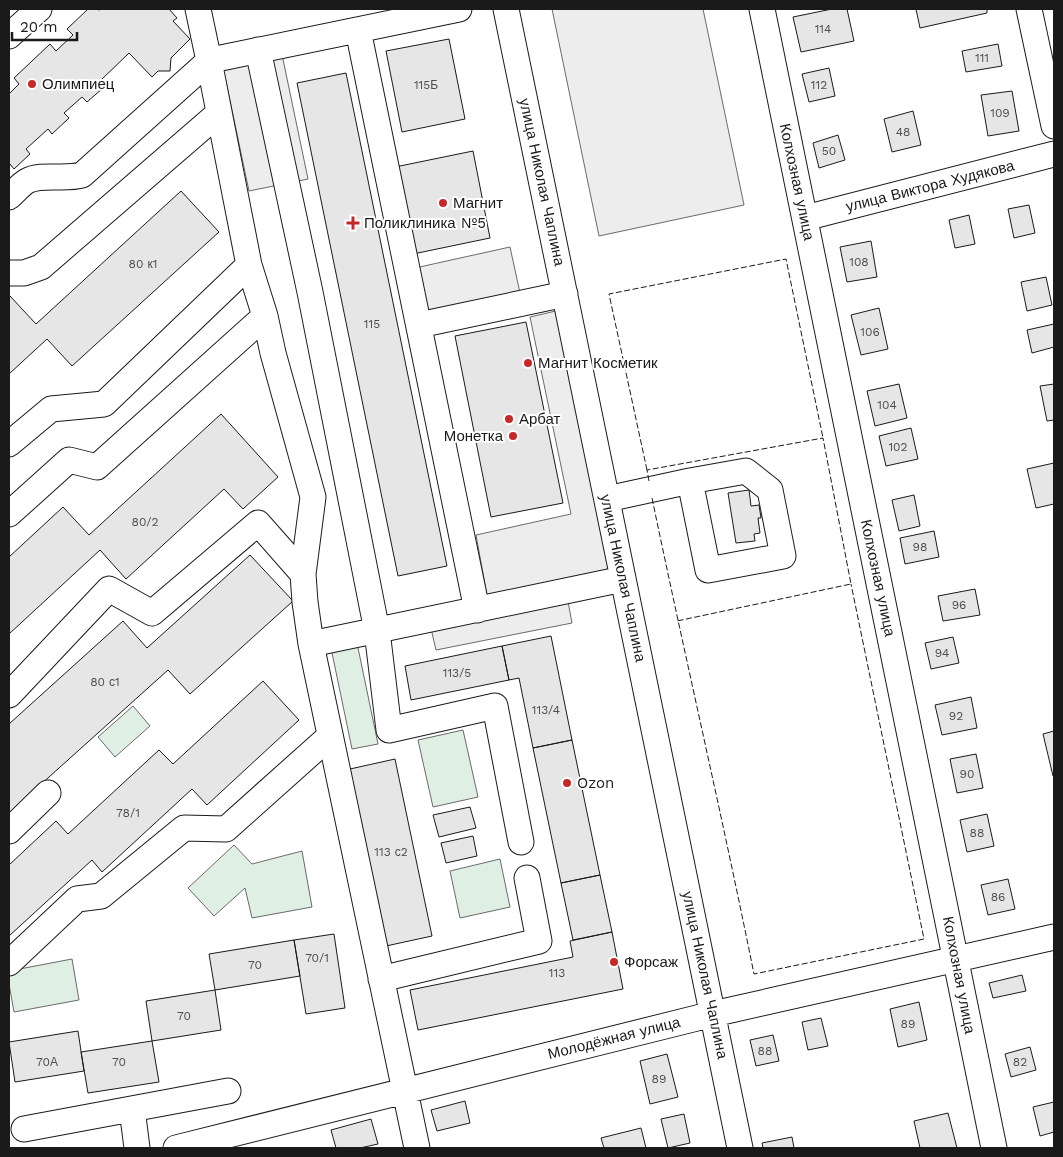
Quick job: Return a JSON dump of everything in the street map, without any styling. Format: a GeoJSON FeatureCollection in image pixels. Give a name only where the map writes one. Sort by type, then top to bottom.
{"type":"FeatureCollection","features":[{"type":"Feature","properties":{"kind":"street"},"geometry":{"type":"LineString","coordinates":[[9,36],[39,9]]}},
{"type":"Feature","properties":{"kind":"street"},"geometry":{"type":"LineString","coordinates":[[198,9],[249,265],[265,316],[273,353],[312,497],[303,574],[311,644],[417,1148]]}},
{"type":"Feature","properties":{"kind":"street"},"geometry":{"type":"LineString","coordinates":[[9,197],[27,181],[37,177],[75,177],[82,175],[209,61],[459,9]]}},
{"type":"Feature","properties":{"kind":"street","name":"улица Николая Чаплина"},"geometry":{"type":"LineString","coordinates":[[506,9],[740,1148]]}},
{"type":"Feature","properties":{"kind":"street","name":"Колхозная улица"},"geometry":{"type":"LineString","coordinates":[[762,9],[994,1148]]}},
{"type":"Feature","properties":{"kind":"street"},"geometry":{"type":"LineString","coordinates":[[1029,9],[1054,126]]}},
{"type":"Feature","properties":{"kind":"street"},"geometry":{"type":"LineString","coordinates":[[358,30],[477,610]]}},
{"type":"Feature","properties":{"kind":"street"},"geometry":{"type":"LineString","coordinates":[[258,50],[310,292],[377,631],[389,730],[496,706],[521,842]]}},
{"type":"Feature","properties":{"kind":"street"},"geometry":{"type":"LineString","coordinates":[[9,273],[24,273],[41,268],[219,112]]}},
{"type":"Feature","properties":{"kind":"street","name":"улица Виктора Худякова"},"geometry":{"type":"LineString","coordinates":[[805,218],[1054,154]]}},
{"type":"Feature","properties":{"kind":"street"},"geometry":{"type":"LineString","coordinates":[[9,444],[51,409],[104,404],[249,265]]}},
{"type":"Feature","properties":{"kind":"street"},"geometry":{"type":"LineString","coordinates":[[419,325],[565,294]]}},
{"type":"Feature","properties":{"kind":"street"},"geometry":{"type":"LineString","coordinates":[[9,514],[69,460],[97,467],[265,316]]}},
{"type":"Feature","properties":{"kind":"street"},"geometry":{"type":"LineString","coordinates":[[607,500],[690,481],[746,471],[770,490],[783,556],[708,570],[690,481]]}},
{"type":"Feature","properties":{"kind":"street"},"geometry":{"type":"LineString","coordinates":[[9,696],[109,589],[152,612],[258,524],[303,574]]}},
{"type":"Feature","properties":{"kind":"street"},"geometry":{"type":"LineString","coordinates":[[311,644],[623,579]]}},
{"type":"Feature","properties":{"kind":"street"},"geometry":{"type":"LineString","coordinates":[[9,963],[77,899],[101,896],[184,828],[226,829],[330,736]]}},
{"type":"Feature","properties":{"kind":"street"},"geometry":{"type":"LineString","coordinates":[[9,831],[48,793]]}},
{"type":"Feature","properties":{"kind":"street"},"geometry":{"type":"LineString","coordinates":[[381,979],[539,941],[527,878]]}},
{"type":"Feature","properties":{"kind":"street","name":"Молодёжная улица"},"geometry":{"type":"LineString","coordinates":[[176,1148],[713,1014],[1054,937]]}},
{"type":"Feature","properties":{"kind":"street"},"geometry":{"type":"LineString","coordinates":[[24,1128],[228,1091]]}},
{"type":"Feature","properties":{"kind":"street"},"geometry":{"type":"LineString","coordinates":[[132,1109],[137,1148]]}},
{"type":"Feature","properties":{"kind":"green space"},"geometry":{"type":"Polygon","coordinates":[[[357,643],[378,744],[352,749],[331,648],[357,643]]]}},
{"type":"Feature","properties":{"kind":"green space"},"geometry":{"type":"Polygon","coordinates":[[[133,706],[150,726],[115,757],[98,737],[133,706]]]}},
{"type":"Feature","properties":{"kind":"green space"},"geometry":{"type":"Polygon","coordinates":[[[463,730],[478,797],[433,807],[418,740],[463,730]]]}},
{"type":"Feature","properties":{"kind":"green space"},"geometry":{"type":"Polygon","coordinates":[[[234,845],[252,864],[302,851],[312,907],[252,918],[245,888],[214,916],[188,888],[234,845]]]}},
{"type":"Feature","properties":{"kind":"green space"},"geometry":{"type":"Polygon","coordinates":[[[500,859],[510,907],[460,918],[450,871],[500,859]]]}},
{"type":"Feature","properties":{"kind":"green space"},"geometry":{"type":"Polygon","coordinates":[[[72,959],[79,1000],[14,1012],[9,984],[9,971],[72,959]]]}},
{"type":"Feature","properties":{"kind":"shaded area"},"geometry":{"type":"Polygon","coordinates":[[[552,9],[703,9],[744,205],[599,236],[552,9]]]}},
{"type":"Feature","properties":{"kind":"shaded area"},"geometry":{"type":"Polygon","coordinates":[[[280,45],[308,179],[249,191],[221,58],[280,45]]]}},
{"type":"Feature","properties":{"kind":"shaded area"},"geometry":{"type":"Polygon","coordinates":[[[510,247],[522,302],[427,323],[415,268],[510,247]]]}},
{"type":"Feature","properties":{"kind":"shaded area"},"geometry":{"type":"Polygon","coordinates":[[[560,310],[614,574],[488,601],[476,535],[571,514],[530,317],[560,310]]]}},
{"type":"Feature","properties":{"kind":"shaded area"},"geometry":{"type":"Polygon","coordinates":[[[566,591],[572,623],[436,650],[429,620],[566,591]]]}},
{"type":"Feature","properties":{"kind":"building"},"geometry":{"type":"Polygon","coordinates":[[[88,9],[169,9],[177,18],[173,21],[190,39],[171,58],[170,71],[158,71],[152,77],[129,53],[98,83],[103,88],[87,102],[82,97],[64,113],[69,118],[52,134],[48,129],[26,149],[30,154],[14,169],[9,165],[9,94],[19,84],[14,78],[50,44],[56,51],[73,35],[67,29],[88,9]]]}},
{"type":"Feature","properties":{"kind":"building"},"geometry":{"type":"Polygon","coordinates":[[[832,9],[847,9],[854,41],[801,52],[793,17],[832,9]]]}},
{"type":"Feature","properties":{"kind":"building"},"geometry":{"type":"Polygon","coordinates":[[[916,9],[987,9],[987,13],[920,28],[916,9]]]}},
{"type":"Feature","properties":{"kind":"building"},"geometry":{"type":"Polygon","coordinates":[[[449,39],[465,119],[402,132],[386,51],[449,39]]]}},
{"type":"Feature","properties":{"kind":"building"},"geometry":{"type":"Polygon","coordinates":[[[998,44],[1002,66],[966,72],[962,51],[998,44]]]}},
{"type":"Feature","properties":{"kind":"building"},"geometry":{"type":"Polygon","coordinates":[[[829,68],[835,96],[809,102],[802,74],[829,68]]]}},
{"type":"Feature","properties":{"kind":"building"},"geometry":{"type":"Polygon","coordinates":[[[346,73],[447,566],[398,576],[297,83],[346,73]]]}},
{"type":"Feature","properties":{"kind":"building"},"geometry":{"type":"Polygon","coordinates":[[[1012,91],[1019,131],[988,136],[981,95],[1012,91]]]}},
{"type":"Feature","properties":{"kind":"building"},"geometry":{"type":"Polygon","coordinates":[[[913,111],[921,145],[892,152],[884,119],[913,111]]]}},
{"type":"Feature","properties":{"kind":"building"},"geometry":{"type":"Polygon","coordinates":[[[838,135],[845,160],[819,168],[813,143],[838,135]]]}},
{"type":"Feature","properties":{"kind":"building","name":"Магнит"},"geometry":{"type":"Polygon","coordinates":[[[473,151],[490,238],[413,254],[395,167],[473,151]]]}},
{"type":"Feature","properties":{"kind":"building"},"geometry":{"type":"Polygon","coordinates":[[[181,191],[219,232],[72,366],[47,339],[9,374],[9,297],[36,324],[181,191]]]}},
{"type":"Feature","properties":{"kind":"building"},"geometry":{"type":"Polygon","coordinates":[[[1029,205],[1035,233],[1014,238],[1008,209],[1029,205]]]}},
{"type":"Feature","properties":{"kind":"building"},"geometry":{"type":"Polygon","coordinates":[[[969,215],[975,244],[955,248],[949,220],[969,215]]]}},
{"type":"Feature","properties":{"kind":"building"},"geometry":{"type":"Polygon","coordinates":[[[871,241],[877,277],[847,282],[840,247],[871,241]]]}},
{"type":"Feature","properties":{"kind":"building"},"geometry":{"type":"Polygon","coordinates":[[[1046,277],[1052,305],[1027,311],[1021,282],[1046,277]]]}},
{"type":"Feature","properties":{"kind":"building"},"geometry":{"type":"Polygon","coordinates":[[[879,308],[888,349],[861,355],[851,315],[879,308]]]}},
{"type":"Feature","properties":{"kind":"building","name":"Арбат"},"geometry":{"type":"Polygon","coordinates":[[[526,322],[563,503],[491,517],[455,336],[526,322]]]}},
{"type":"Feature","properties":{"kind":"building"},"geometry":{"type":"Polygon","coordinates":[[[1054,324],[1054,347],[1032,353],[1027,330],[1054,324]]]}},
{"type":"Feature","properties":{"kind":"building"},"geometry":{"type":"Polygon","coordinates":[[[899,384],[907,418],[875,426],[867,391],[899,384]]]}},
{"type":"Feature","properties":{"kind":"building"},"geometry":{"type":"Polygon","coordinates":[[[1054,384],[1054,420],[1047,421],[1040,386],[1054,384]]]}},
{"type":"Feature","properties":{"kind":"building"},"geometry":{"type":"Polygon","coordinates":[[[221,414],[278,477],[243,509],[224,489],[126,579],[100,550],[9,634],[9,557],[63,507],[89,535],[221,414]]]}},
{"type":"Feature","properties":{"kind":"building"},"geometry":{"type":"Polygon","coordinates":[[[911,428],[918,459],[886,466],[879,436],[911,428]]]}},
{"type":"Feature","properties":{"kind":"building"},"geometry":{"type":"Polygon","coordinates":[[[1054,463],[1054,504],[1036,508],[1027,469],[1054,463]]]}},
{"type":"Feature","properties":{"kind":"building"},"geometry":{"type":"Polygon","coordinates":[[[749,490],[751,506],[759,505],[761,518],[758,518],[760,533],[754,534],[755,541],[736,543],[728,493],[749,490]]]}},
{"type":"Feature","properties":{"kind":"building"},"geometry":{"type":"Polygon","coordinates":[[[914,495],[920,526],[899,531],[892,500],[914,495]]]}},
{"type":"Feature","properties":{"kind":"building"},"geometry":{"type":"Polygon","coordinates":[[[934,531],[939,557],[905,564],[900,538],[934,531]]]}},
{"type":"Feature","properties":{"kind":"building"},"geometry":{"type":"Polygon","coordinates":[[[250,555],[293,601],[190,694],[168,670],[9,813],[9,724],[123,621],[147,648],[250,555]]]}},
{"type":"Feature","properties":{"kind":"building"},"geometry":{"type":"Polygon","coordinates":[[[975,589],[980,615],[943,621],[938,596],[975,589]]]}},
{"type":"Feature","properties":{"kind":"building"},"geometry":{"type":"Polygon","coordinates":[[[551,636],[572,740],[533,748],[519,678],[509,680],[502,646],[551,636]]]}},
{"type":"Feature","properties":{"kind":"building"},"geometry":{"type":"Polygon","coordinates":[[[953,637],[959,663],[931,669],[925,643],[953,637]]]}},
{"type":"Feature","properties":{"kind":"building"},"geometry":{"type":"Polygon","coordinates":[[[502,646],[509,680],[411,700],[405,666],[502,646]]]}},
{"type":"Feature","properties":{"kind":"building"},"geometry":{"type":"Polygon","coordinates":[[[263,681],[299,720],[207,805],[192,789],[102,872],[92,860],[9,936],[9,865],[56,821],[68,834],[159,750],[173,764],[263,681]]]}},
{"type":"Feature","properties":{"kind":"building"},"geometry":{"type":"Polygon","coordinates":[[[971,697],[977,728],[942,735],[935,705],[971,697]]]}},
{"type":"Feature","properties":{"kind":"building"},"geometry":{"type":"Polygon","coordinates":[[[1054,731],[1054,776],[1053,776],[1043,734],[1054,731]]]}},
{"type":"Feature","properties":{"kind":"building"},"geometry":{"type":"Polygon","coordinates":[[[572,740],[600,875],[561,883],[533,748],[572,740]]]}},
{"type":"Feature","properties":{"kind":"building"},"geometry":{"type":"Polygon","coordinates":[[[976,754],[983,788],[957,793],[950,759],[976,754]]]}},
{"type":"Feature","properties":{"kind":"building"},"geometry":{"type":"Polygon","coordinates":[[[395,759],[432,936],[386,946],[350,769],[395,759]]]}},
{"type":"Feature","properties":{"kind":"building"},"geometry":{"type":"Polygon","coordinates":[[[470,807],[476,828],[439,837],[433,815],[470,807]]]}},
{"type":"Feature","properties":{"kind":"building"},"geometry":{"type":"Polygon","coordinates":[[[987,814],[994,846],[967,852],[960,820],[987,814]]]}},
{"type":"Feature","properties":{"kind":"building"},"geometry":{"type":"Polygon","coordinates":[[[473,836],[477,856],[446,863],[441,843],[473,836]]]}},
{"type":"Feature","properties":{"kind":"building"},"geometry":{"type":"Polygon","coordinates":[[[600,875],[612,932],[573,940],[561,883],[600,875]]]}},
{"type":"Feature","properties":{"kind":"building"},"geometry":{"type":"Polygon","coordinates":[[[1008,879],[1015,909],[988,915],[981,885],[1008,879]]]}},
{"type":"Feature","properties":{"kind":"building"},"geometry":{"type":"Polygon","coordinates":[[[612,932],[623,989],[418,1030],[410,990],[573,957],[570,941],[612,932]]]}},
{"type":"Feature","properties":{"kind":"building"},"geometry":{"type":"Polygon","coordinates":[[[334,934],[345,1008],[306,1014],[294,940],[334,934]]]}},
{"type":"Feature","properties":{"kind":"building"},"geometry":{"type":"Polygon","coordinates":[[[294,940],[300,976],[215,990],[209,954],[294,940]]]}},
{"type":"Feature","properties":{"kind":"building"},"geometry":{"type":"Polygon","coordinates":[[[1022,975],[1026,991],[993,998],[989,983],[1022,975]]]}},
{"type":"Feature","properties":{"kind":"building"},"geometry":{"type":"Polygon","coordinates":[[[215,990],[221,1030],[152,1041],[146,1001],[215,990]]]}},
{"type":"Feature","properties":{"kind":"building"},"geometry":{"type":"Polygon","coordinates":[[[919,1002],[927,1040],[898,1047],[890,1009],[919,1002]]]}},
{"type":"Feature","properties":{"kind":"building"},"geometry":{"type":"Polygon","coordinates":[[[821,1018],[828,1046],[808,1050],[802,1022],[821,1018]]]}},
{"type":"Feature","properties":{"kind":"building"},"geometry":{"type":"Polygon","coordinates":[[[78,1031],[84,1071],[15,1082],[9,1042],[78,1031]]]}},
{"type":"Feature","properties":{"kind":"building"},"geometry":{"type":"Polygon","coordinates":[[[773,1035],[779,1061],[756,1066],[750,1040],[773,1035]]]}},
{"type":"Feature","properties":{"kind":"building"},"geometry":{"type":"Polygon","coordinates":[[[152,1041],[159,1082],[88,1093],[81,1052],[152,1041]]]}},
{"type":"Feature","properties":{"kind":"building"},"geometry":{"type":"Polygon","coordinates":[[[1030,1047],[1036,1070],[1011,1077],[1005,1054],[1030,1047]]]}},
{"type":"Feature","properties":{"kind":"building"},"geometry":{"type":"Polygon","coordinates":[[[667,1054],[678,1097],[650,1104],[640,1061],[667,1054]]]}},
{"type":"Feature","properties":{"kind":"building"},"geometry":{"type":"Polygon","coordinates":[[[465,1101],[470,1123],[437,1131],[431,1110],[465,1101]]]}},
{"type":"Feature","properties":{"kind":"building"},"geometry":{"type":"Polygon","coordinates":[[[1054,1102],[1054,1132],[1040,1136],[1033,1107],[1054,1102]]]}},
{"type":"Feature","properties":{"kind":"building"},"geometry":{"type":"Polygon","coordinates":[[[948,1113],[957,1148],[920,1148],[914,1121],[948,1113]]]}},
{"type":"Feature","properties":{"kind":"building"},"geometry":{"type":"Polygon","coordinates":[[[684,1114],[690,1143],[668,1148],[661,1119],[684,1114]]]}},
{"type":"Feature","properties":{"kind":"building"},"geometry":{"type":"Polygon","coordinates":[[[371,1119],[378,1144],[360,1148],[336,1148],[331,1130],[371,1119]]]}},
{"type":"Feature","properties":{"kind":"building"},"geometry":{"type":"Polygon","coordinates":[[[641,1128],[646,1148],[604,1148],[601,1138],[641,1128]]]}},
{"type":"Feature","properties":{"kind":"building"},"geometry":{"type":"Polygon","coordinates":[[[792,1137],[794,1148],[763,1148],[762,1143],[792,1137]]]}},
{"type":"Feature","properties":{"kind":"fence"},"geometry":{"type":"LineString","coordinates":[[647,470],[609,294],[786,259],[823,438]]}},
{"type":"Feature","properties":{"kind":"fence"},"geometry":{"type":"LineString","coordinates":[[649,481],[647,470],[823,438],[851,584],[677,621]]}},
{"type":"Feature","properties":{"kind":"fence"},"geometry":{"type":"LineString","coordinates":[[652,498],[754,974],[924,939],[851,584]]}},
{"type":"Feature","properties":{"kind":"place","name":"Олимпиец"},"geometry":{"type":"Point","coordinates":[32,84]}},
{"type":"Feature","properties":{"kind":"place","name":"Магнит"},"geometry":{"type":"Point","coordinates":[443,203]}},
{"type":"Feature","properties":{"kind":"place","name":"Поликлиника №5"},"geometry":{"type":"Point","coordinates":[353,223]}},
{"type":"Feature","properties":{"kind":"place","name":"Магнит Косметик"},"geometry":{"type":"Point","coordinates":[528,363]}},
{"type":"Feature","properties":{"kind":"place","name":"Арбат"},"geometry":{"type":"Point","coordinates":[509,419]}},
{"type":"Feature","properties":{"kind":"place","name":"Монетка"},"geometry":{"type":"Point","coordinates":[513,436]}},
{"type":"Feature","properties":{"kind":"place","name":"Ozon"},"geometry":{"type":"Point","coordinates":[567,783]}},
{"type":"Feature","properties":{"kind":"place","name":"Форсаж"},"geometry":{"type":"Point","coordinates":[614,962]}}]}
